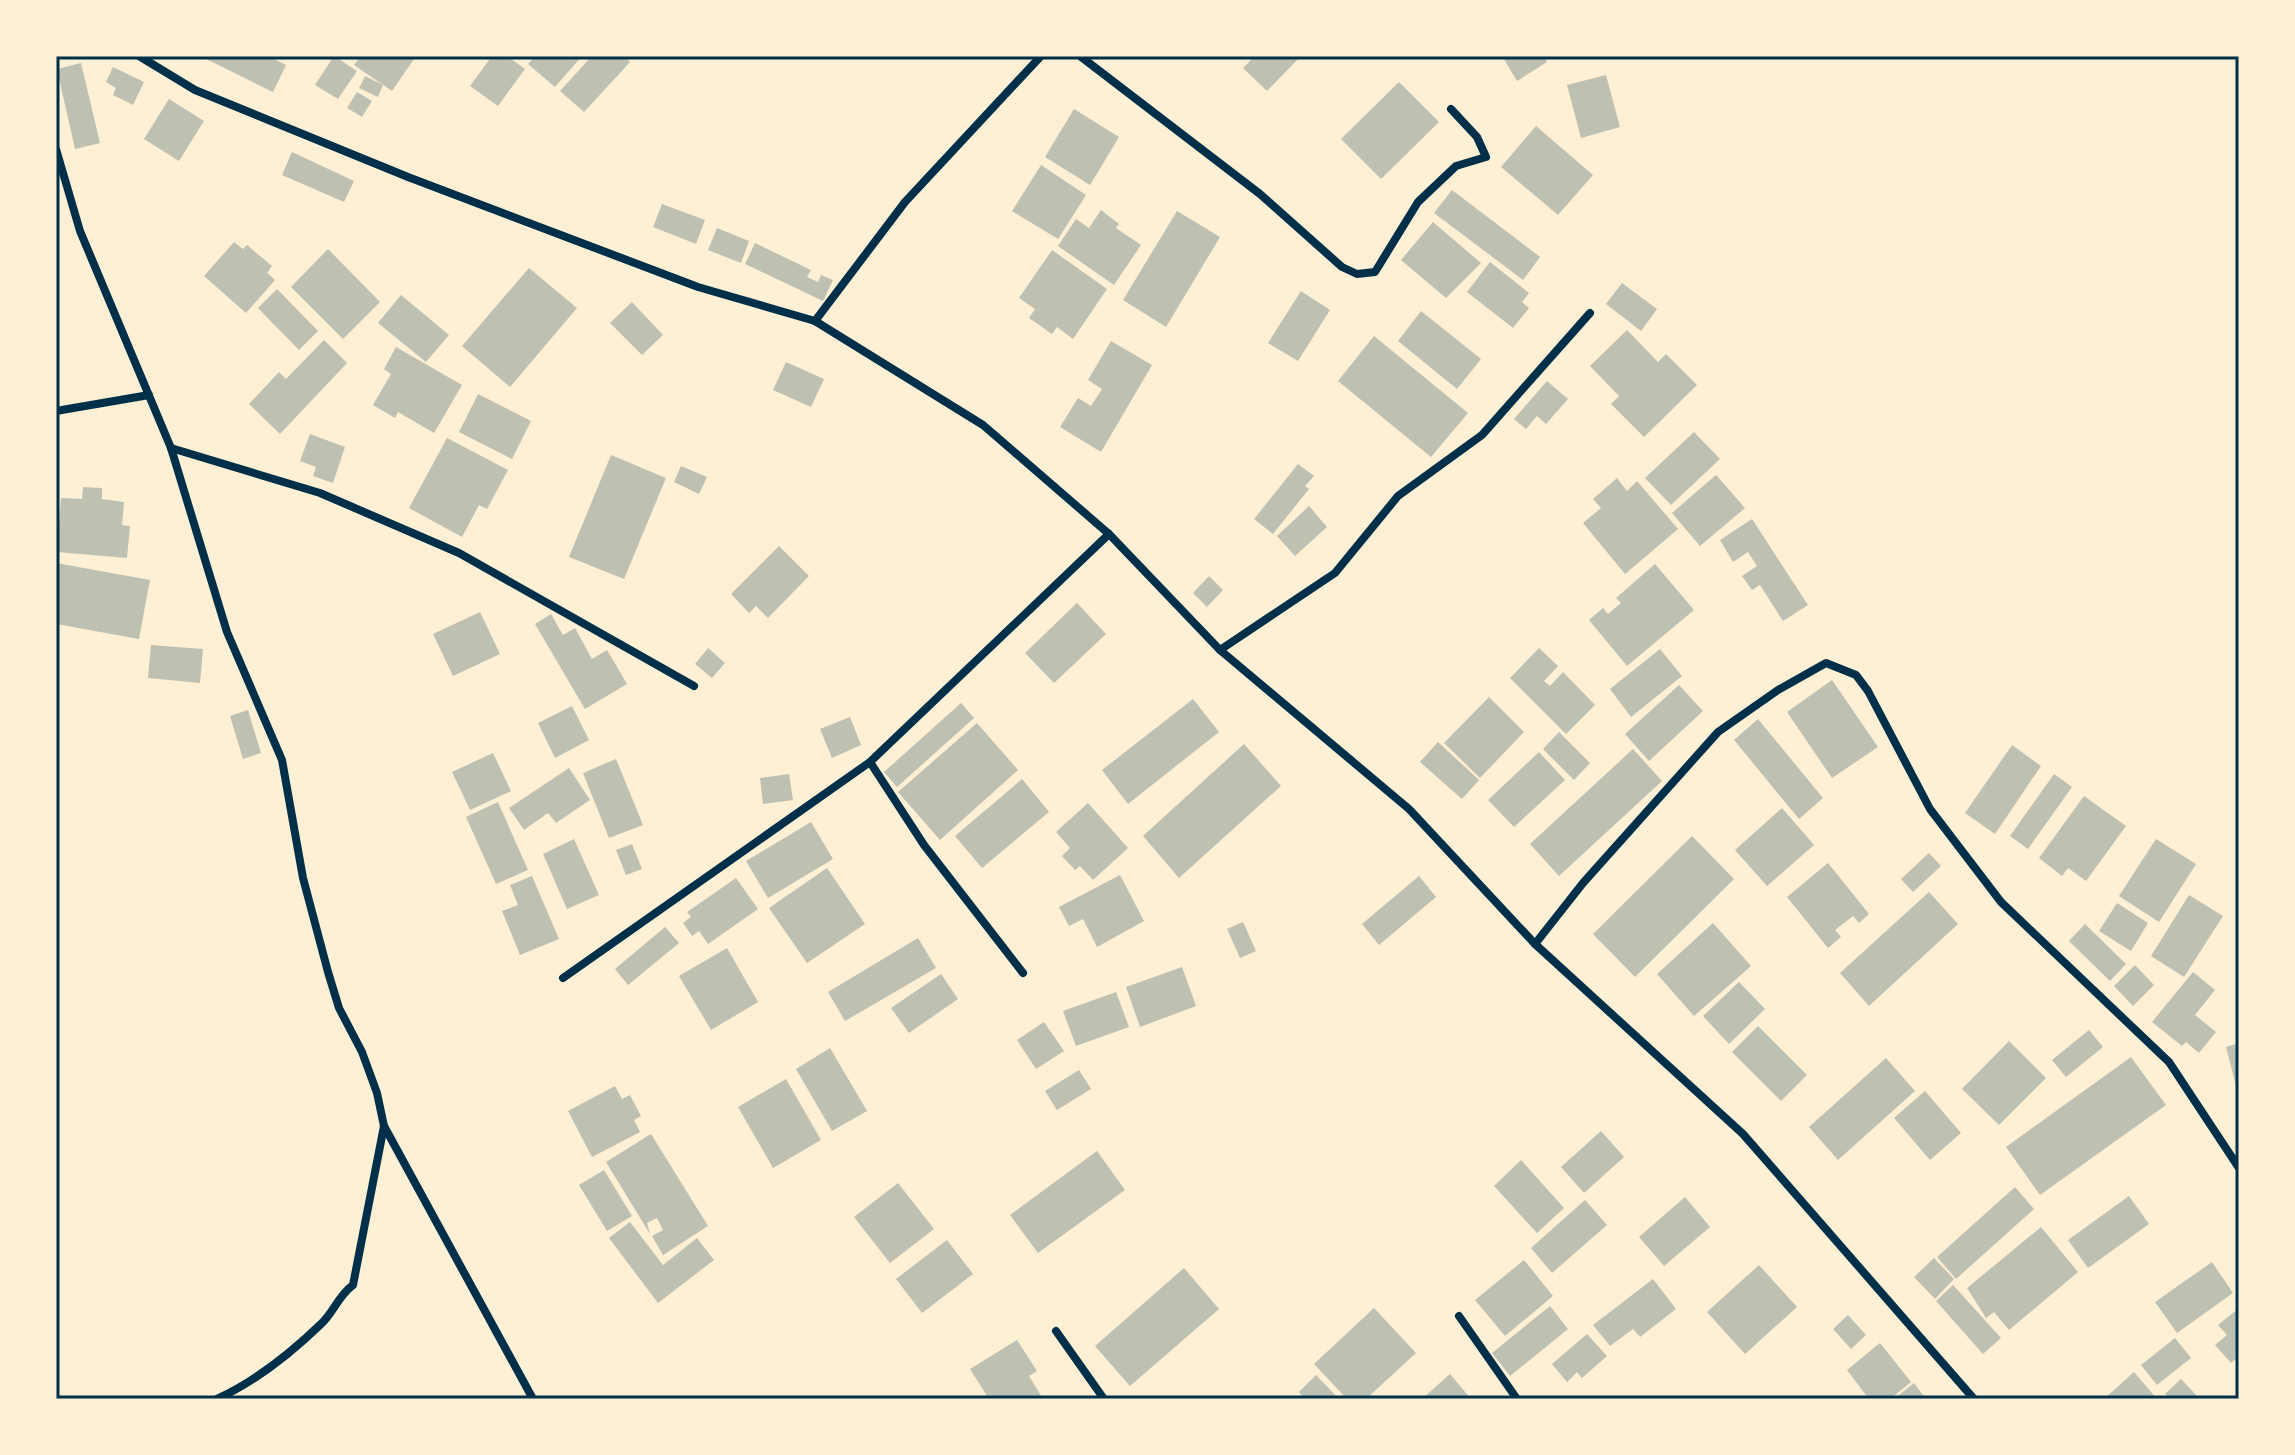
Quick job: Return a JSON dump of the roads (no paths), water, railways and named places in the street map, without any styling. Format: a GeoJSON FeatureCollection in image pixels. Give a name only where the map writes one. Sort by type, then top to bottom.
{"type":"FeatureCollection","features":[{"type":"Feature","properties":{"kind":"street"},"geometry":{"type":"LineString","coordinates":[[139,56],[195,90],[408,177],[698,287],[815,321],[983,425],[1109,534],[1220,650],[1409,809],[1535,944],[1743,1134],[1974,1399]]}},
{"type":"Feature","properties":{"kind":"street"},"geometry":{"type":"LineString","coordinates":[[815,321],[905,202],[1041,56]]}},
{"type":"Feature","properties":{"kind":"street"},"geometry":{"type":"LineString","coordinates":[[1080,56],[1181,131],[1342,267],[1357,274],[1375,272],[1418,202],[1456,166],[1486,157],[1477,137],[1451,109]]}},
{"type":"Feature","properties":{"kind":"street"},"geometry":{"type":"LineString","coordinates":[[56,149],[80,231],[171,448],[227,632],[282,760],[303,878],[328,972],[339,1008],[362,1052],[384,1126],[533,1399]]}},
{"type":"Feature","properties":{"kind":"street"},"geometry":{"type":"LineString","coordinates":[[1220,650],[1335,573],[1398,496],[1482,435],[1590,313]]}},
{"type":"Feature","properties":{"kind":"street"},"geometry":{"type":"LineString","coordinates":[[56,411],[149,395]]}},
{"type":"Feature","properties":{"kind":"street"},"geometry":{"type":"LineString","coordinates":[[171,448],[320,493],[459,553],[694,686]]}},
{"type":"Feature","properties":{"kind":"street"},"geometry":{"type":"LineString","coordinates":[[563,978],[870,762],[1109,534]]}},
{"type":"Feature","properties":{"kind":"street"},"geometry":{"type":"LineString","coordinates":[[1535,944],[1583,883],[1718,732],[1778,690],[1826,663],[1856,675],[1868,691],[1930,809],[2001,902],[2169,1062],[2239,1168]]}},
{"type":"Feature","properties":{"kind":"street"},"geometry":{"type":"LineString","coordinates":[[870,762],[924,845],[1023,973]]}},
{"type":"Feature","properties":{"kind":"street"},"geometry":{"type":"LineString","coordinates":[[217,1399],[298,1345],[325,1321],[338,1296],[353,1285],[384,1126]]}},
{"type":"Feature","properties":{"kind":"street"},"geometry":{"type":"LineString","coordinates":[[1459,1316],[1517,1399]]}},
{"type":"Feature","properties":{"kind":"street"},"geometry":{"type":"LineString","coordinates":[[1056,1331],[1104,1399]]}}]}
